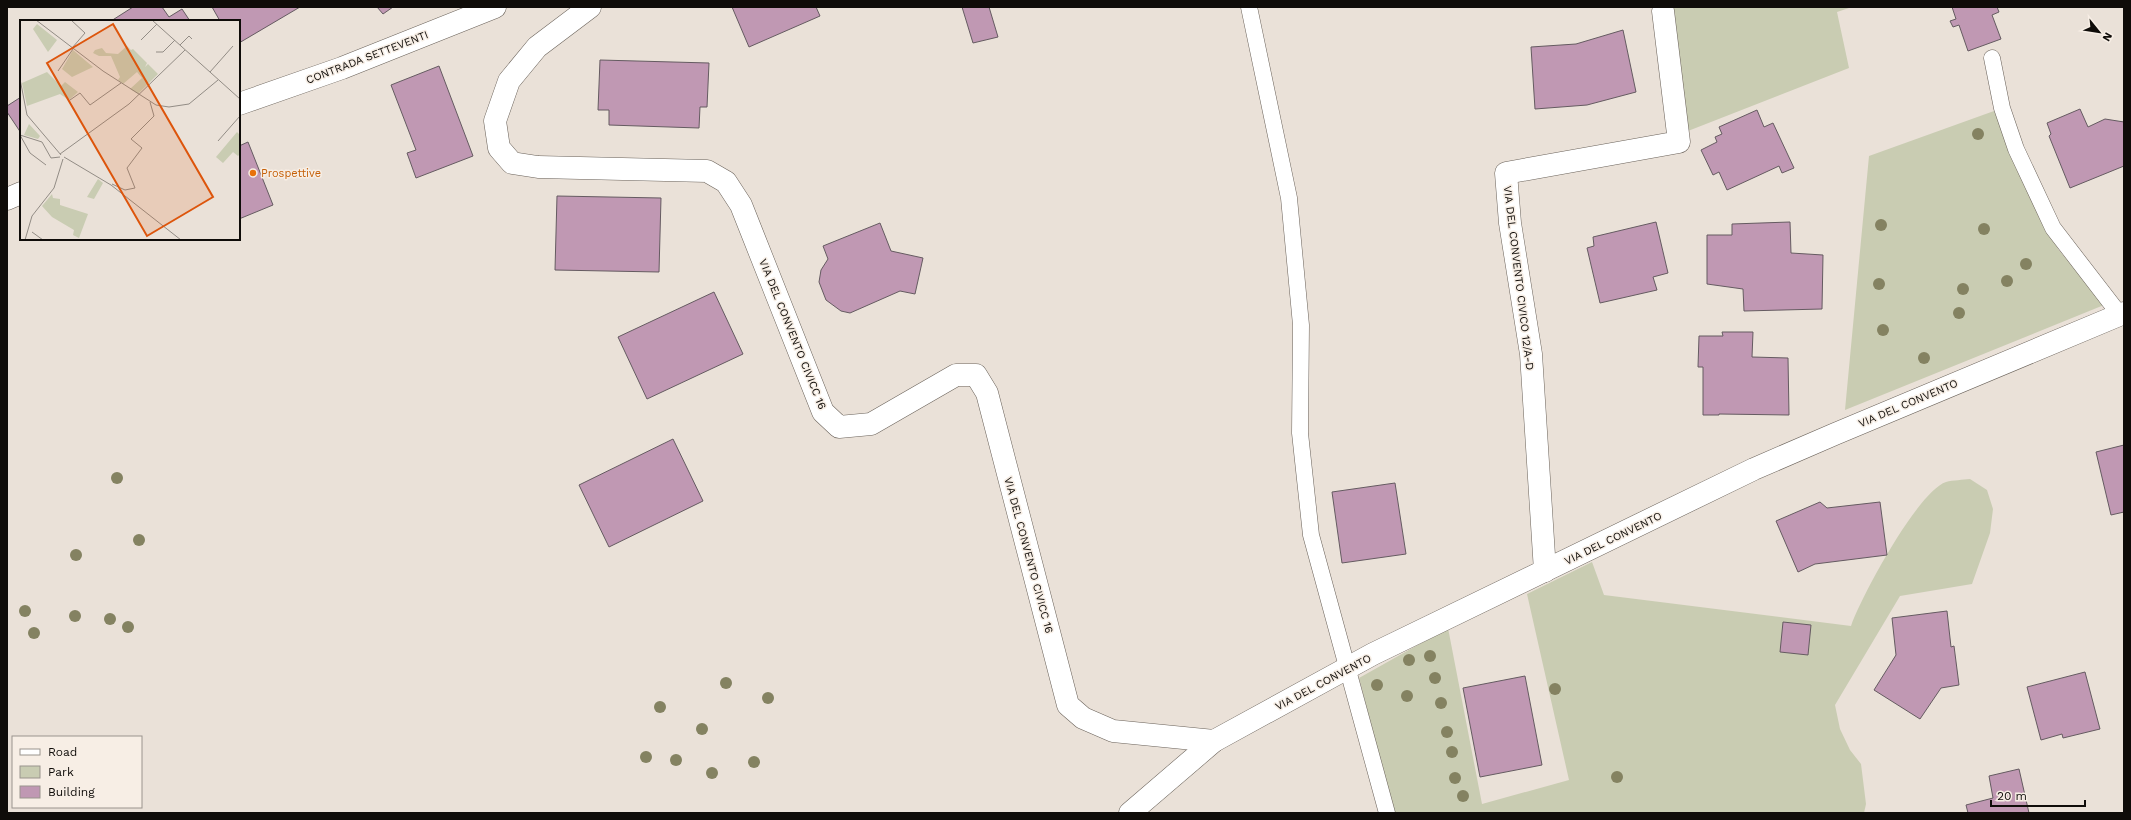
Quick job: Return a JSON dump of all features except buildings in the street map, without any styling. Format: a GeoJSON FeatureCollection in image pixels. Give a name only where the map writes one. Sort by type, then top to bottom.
{"type":"FeatureCollection","features":[{"type":"Feature","properties":{"kind":"street","name":"CONTRADA SETTEVENTI"},"geometry":{"type":"LineString","coordinates":[[240,104],[342,68],[495,7]]}},
{"type":"Feature","properties":{"kind":"street","name":"VIA DEL CONVENTO CIVICC 16"},"geometry":{"type":"LineString","coordinates":[[590,7],[537,47],[509,82],[495,121],[499,148],[512,163],[538,167],[708,171],[726,182],[741,205],[823,412],[839,427],[871,424],[956,375],[976,375],[987,393],[1068,705],[1083,718],[1112,731],[1214,741]]}},
{"type":"Feature","properties":{"kind":"street","name":"VIA DEL CONVENTO CIVICO 12/A-D"},"geometry":{"type":"LineString","coordinates":[[1545,571],[1530,354],[1510,223],[1506,173],[1679,142],[1663,11]]}},
{"type":"Feature","properties":{"kind":"street"},"geometry":{"type":"LineString","coordinates":[[7,199],[20,193]]}},
{"type":"Feature","properties":{"kind":"street","name":"VIA DEL CONVENTO"},"geometry":{"type":"LineString","coordinates":[[1130,813],[1214,741],[1347,668],[1761,466],[2122,314]]}},
{"type":"Feature","properties":{"kind":"lane"},"geometry":{"type":"LineString","coordinates":[[1249,7],[1289,198],[1301,325],[1300,433],[1311,535],[1338,628],[1347,668],[1387,813]]}},
{"type":"Feature","properties":{"kind":"lane"},"geometry":{"type":"LineString","coordinates":[[1992,58],[2002,108],[2016,149],[2053,228],[2122,314]]}},
{"type":"Feature","properties":{"kind":"green space"},"geometry":{"type":"Polygon","coordinates":[[[1673,7],[1852,7],[1837,12],[1849,68],[1688,131],[1673,7]]]}},
{"type":"Feature","properties":{"kind":"green space"},"geometry":{"type":"Polygon","coordinates":[[[1994,111],[2058,249],[2104,305],[1845,410],[1869,156],[1994,111]]]}},
{"type":"Feature","properties":{"kind":"green space"},"geometry":{"type":"Polygon","coordinates":[[[1970,479],[1987,490],[1993,509],[1990,533],[1972,584],[1900,596],[1835,705],[1840,729],[1850,750],[1861,764],[1866,804],[1864,813],[1394,813],[1359,678],[1448,628],[1482,804],[1569,780],[1527,594],[1592,562],[1604,595],[1851,626],[1878,570],[1906,524],[1921,504],[1934,490],[1946,482],[1970,479]]]}},
{"type":"Feature","properties":{"kind":"place","name":"Prospettive"},"geometry":{"type":"Point","coordinates":[253,173]}}]}
